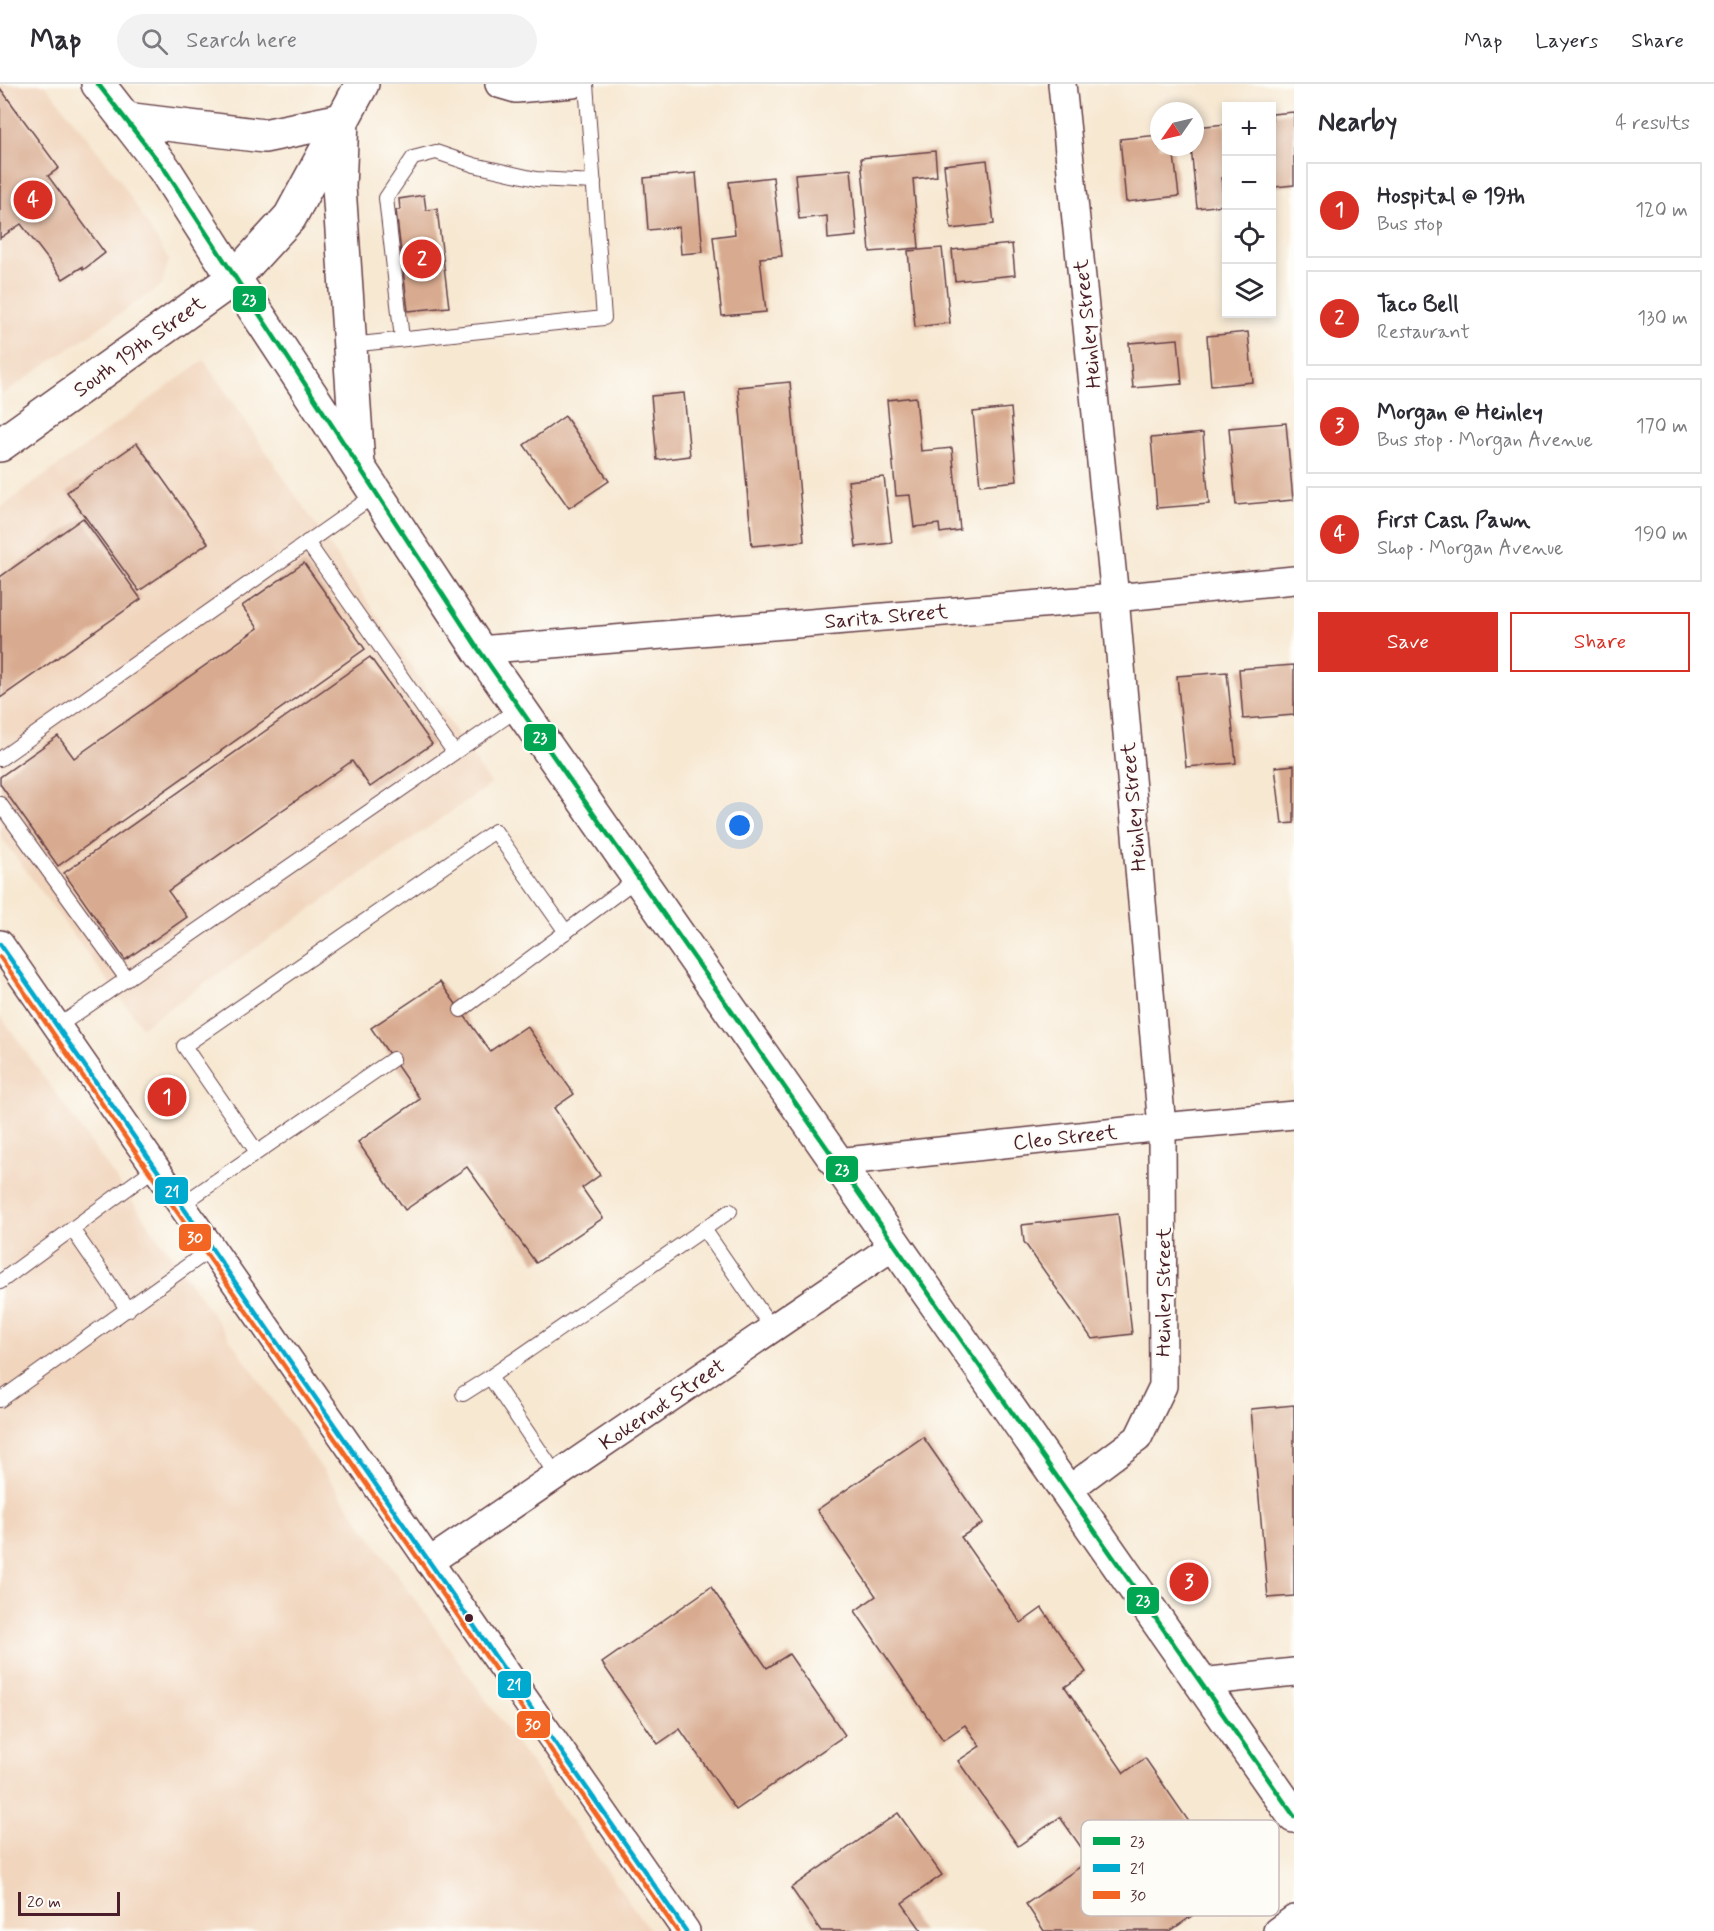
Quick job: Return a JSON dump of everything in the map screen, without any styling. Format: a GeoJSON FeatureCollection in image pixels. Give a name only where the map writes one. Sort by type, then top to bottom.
{"type":"FeatureCollection","features":[{"type":"Feature","properties":{"kind":"main road"},"geometry":{"type":"LineString","coordinates":[[98,84],[165,170],[358,467],[519,708],[1294,1816]]}},
{"type":"Feature","properties":{"kind":"main road","name":"South 19th Street"},"geometry":{"type":"LineString","coordinates":[[0,445],[234,278],[290,218],[362,84]]}},
{"type":"Feature","properties":{"kind":"main road"},"geometry":{"type":"LineString","coordinates":[[125,119],[264,136],[342,120],[339,187],[358,467]]}},
{"type":"Feature","properties":{"kind":"street"},"geometry":{"type":"LineString","coordinates":[[499,84],[516,89],[573,84]]}},
{"type":"Feature","properties":{"kind":"street","name":"Heinley Street"},"geometry":{"type":"LineString","coordinates":[[1062,84],[1115,598],[1162,1127],[1163,1386],[1138,1438],[1067,1491]]}},
{"type":"Feature","properties":{"kind":"street","name":"Sarita Street"},"geometry":{"type":"LineString","coordinates":[[479,650],[1115,598],[1294,580]]}},
{"type":"Feature","properties":{"kind":"street"},"geometry":{"type":"LineString","coordinates":[[0,944],[686,1931]]}},
{"type":"Feature","properties":{"kind":"street","name":"Cleo Street"},"geometry":{"type":"LineString","coordinates":[[837,1162],[1294,1115]]}},
{"type":"Feature","properties":{"kind":"street","name":"Kokernot Street"},"geometry":{"type":"LineString","coordinates":[[429,1563],[895,1245]]}},
{"type":"Feature","properties":{"kind":"street"},"geometry":{"type":"LineString","coordinates":[[1201,1682],[1294,1672]]}},
{"type":"Feature","properties":{"kind":"street"},"geometry":{"type":"LineString","coordinates":[[1277,1931],[1294,1919]]}},
{"type":"Feature","properties":{"kind":"lane"},"geometry":{"type":"LineString","coordinates":[[350,345],[604,318],[586,84]]}},
{"type":"Feature","properties":{"kind":"lane"},"geometry":{"type":"LineString","coordinates":[[402,339],[386,198],[413,158],[436,152],[474,165],[536,179],[594,182]]}},
{"type":"Feature","properties":{"kind":"lane"},"geometry":{"type":"LineString","coordinates":[[0,759],[376,494]]}},
{"type":"Feature","properties":{"kind":"lane"},"geometry":{"type":"LineString","coordinates":[[307,542],[454,752]]}},
{"type":"Feature","properties":{"kind":"lane"},"geometry":{"type":"LineString","coordinates":[[57,1027],[519,708]]}},
{"type":"Feature","properties":{"kind":"lane"},"geometry":{"type":"LineString","coordinates":[[0,804],[127,979]]}},
{"type":"Feature","properties":{"kind":"lane"},"geometry":{"type":"LineString","coordinates":[[257,1152],[184,1046],[495,831],[566,932]]}},
{"type":"Feature","properties":{"kind":"lane"},"geometry":{"type":"LineString","coordinates":[[461,1010],[638,878]]}},
{"type":"Feature","properties":{"kind":"lane"},"geometry":{"type":"LineString","coordinates":[[181,1205],[393,1059]]}},
{"type":"Feature","properties":{"kind":"lane"},"geometry":{"type":"LineString","coordinates":[[0,1282],[155,1168]]}},
{"type":"Feature","properties":{"kind":"lane"},"geometry":{"type":"LineString","coordinates":[[463,1394],[730,1211]]}},
{"type":"Feature","properties":{"kind":"lane"},"geometry":{"type":"LineString","coordinates":[[72,1229],[128,1310]]}},
{"type":"Feature","properties":{"kind":"lane"},"geometry":{"type":"LineString","coordinates":[[704,1229],[772,1328]]}},
{"type":"Feature","properties":{"kind":"lane"},"geometry":{"type":"LineString","coordinates":[[0,1400],[211,1249]]}},
{"type":"Feature","properties":{"kind":"lane"},"geometry":{"type":"LineString","coordinates":[[490,1377],[557,1476]]}},
{"type":"Feature","properties":{"kind":"shaded area"},"geometry":{"type":"Polygon","coordinates":[[[0,84],[45,84],[120,180],[169,260],[162,285],[0,396],[0,84]]]}},
{"type":"Feature","properties":{"kind":"shaded area"},"geometry":{"type":"Polygon","coordinates":[[[204,360],[491,784],[142,1027],[0,836],[0,508],[204,360]]]}},
{"type":"Feature","properties":{"kind":"shaded area"},"geometry":{"type":"Polygon","coordinates":[[[0,1015],[650,1931],[0,1931],[0,1015]]]}},
{"type":"Feature","properties":{"kind":"building"},"geometry":{"type":"Polygon","coordinates":[[[0,88],[59,168],[48,176],[105,253],[83,270],[82,267],[63,279],[21,224],[0,238],[0,88]]]}},
{"type":"Feature","properties":{"kind":"building"},"geometry":{"type":"Polygon","coordinates":[[[1294,112],[1294,185],[1276,187],[1276,114],[1294,112]]]}},
{"type":"Feature","properties":{"kind":"building"},"geometry":{"type":"Polygon","coordinates":[[[1222,124],[1222,205],[1197,208],[1192,156],[1204,156],[1204,126],[1222,124]]]}},
{"type":"Feature","properties":{"kind":"building"},"geometry":{"type":"Polygon","coordinates":[[[1150,136],[1150,156],[1174,156],[1179,196],[1126,202],[1120,139],[1150,136]]]}},
{"type":"Feature","properties":{"kind":"building"},"geometry":{"type":"Polygon","coordinates":[[[935,151],[937,176],[913,179],[919,248],[870,252],[861,158],[935,151]]]}},
{"type":"Feature","properties":{"kind":"building"},"geometry":{"type":"Polygon","coordinates":[[[987,160],[994,224],[951,229],[944,165],[987,160]]]}},
{"type":"Feature","properties":{"kind":"building"},"geometry":{"type":"Polygon","coordinates":[[[851,169],[857,236],[828,239],[827,216],[799,219],[795,174],[851,169]]]}},
{"type":"Feature","properties":{"kind":"building"},"geometry":{"type":"Polygon","coordinates":[[[696,173],[703,252],[681,254],[679,227],[648,230],[644,178],[696,173]]]}},
{"type":"Feature","properties":{"kind":"building"},"geometry":{"type":"Polygon","coordinates":[[[773,177],[782,256],[760,258],[766,312],[722,316],[713,237],[735,234],[729,182],[773,177]]]}},
{"type":"Feature","properties":{"kind":"building"},"geometry":{"type":"Polygon","coordinates":[[[424,195],[426,210],[437,209],[449,307],[408,311],[396,210],[400,210],[399,199],[424,195]]]}},
{"type":"Feature","properties":{"kind":"building"},"geometry":{"type":"Polygon","coordinates":[[[1012,244],[1015,275],[955,281],[952,250],[1012,244]]]}},
{"type":"Feature","properties":{"kind":"building"},"geometry":{"type":"Polygon","coordinates":[[[942,248],[950,323],[915,327],[908,251],[942,248]]]}},
{"type":"Feature","properties":{"kind":"building"},"geometry":{"type":"Polygon","coordinates":[[[1248,332],[1253,382],[1211,386],[1207,336],[1248,332]]]}},
{"type":"Feature","properties":{"kind":"building"},"geometry":{"type":"Polygon","coordinates":[[[1178,339],[1182,384],[1133,388],[1129,343],[1178,339]]]}},
{"type":"Feature","properties":{"kind":"building"},"geometry":{"type":"Polygon","coordinates":[[[790,382],[804,541],[752,546],[738,387],[790,382]]]}},
{"type":"Feature","properties":{"kind":"building"},"geometry":{"type":"Polygon","coordinates":[[[684,393],[690,456],[657,460],[651,396],[684,393]]]}},
{"type":"Feature","properties":{"kind":"building"},"geometry":{"type":"Polygon","coordinates":[[[916,397],[921,451],[952,448],[960,530],[940,533],[939,524],[914,527],[910,495],[896,496],[887,400],[916,397]]]}},
{"type":"Feature","properties":{"kind":"building"},"geometry":{"type":"Polygon","coordinates":[[[1011,408],[1017,481],[980,485],[973,412],[1011,408]]]}},
{"type":"Feature","properties":{"kind":"building"},"geometry":{"type":"Polygon","coordinates":[[[565,416],[609,481],[569,508],[524,445],[565,416]]]}},
{"type":"Feature","properties":{"kind":"building"},"geometry":{"type":"Polygon","coordinates":[[[1286,423],[1293,500],[1236,505],[1229,428],[1286,423]]]}},
{"type":"Feature","properties":{"kind":"building"},"geometry":{"type":"Polygon","coordinates":[[[1203,433],[1209,504],[1157,508],[1151,438],[1203,433]]]}},
{"type":"Feature","properties":{"kind":"building"},"geometry":{"type":"Polygon","coordinates":[[[137,443],[208,543],[139,591],[67,492],[137,443]]]}},
{"type":"Feature","properties":{"kind":"building"},"geometry":{"type":"Polygon","coordinates":[[[884,477],[892,543],[856,547],[848,481],[884,477]]]}},
{"type":"Feature","properties":{"kind":"building"},"geometry":{"type":"Polygon","coordinates":[[[83,518],[141,599],[0,698],[0,577],[83,518]]]}},
{"type":"Feature","properties":{"kind":"building"},"geometry":{"type":"Polygon","coordinates":[[[304,563],[365,649],[58,866],[0,784],[0,777],[58,736],[74,758],[258,628],[242,606],[304,563]]]}},
{"type":"Feature","properties":{"kind":"building"},"geometry":{"type":"Polygon","coordinates":[[[370,657],[432,744],[370,787],[352,761],[168,891],[187,917],[125,960],[64,873],[370,657]]]}},
{"type":"Feature","properties":{"kind":"building"},"geometry":{"type":"Polygon","coordinates":[[[1294,665],[1294,715],[1243,719],[1239,669],[1294,665]]]}},
{"type":"Feature","properties":{"kind":"building"},"geometry":{"type":"Polygon","coordinates":[[[1227,672],[1236,763],[1186,767],[1177,676],[1227,672]]]}},
{"type":"Feature","properties":{"kind":"building"},"geometry":{"type":"Polygon","coordinates":[[[1294,765],[1294,823],[1282,824],[1275,767],[1294,765]]]}},
{"type":"Feature","properties":{"kind":"building"},"geometry":{"type":"Polygon","coordinates":[[[440,982],[490,1051],[527,1026],[574,1094],[554,1108],[600,1175],[582,1188],[603,1218],[536,1263],[467,1167],[405,1210],[358,1142],[420,1099],[371,1028],[440,982]]]}},
{"type":"Feature","properties":{"kind":"building"},"geometry":{"type":"Polygon","coordinates":[[[1118,1214],[1132,1334],[1092,1339],[1024,1242],[1022,1225],[1118,1214]]]}},
{"type":"Feature","properties":{"kind":"building"},"geometry":{"type":"Polygon","coordinates":[[[1294,1405],[1294,1596],[1268,1598],[1251,1409],[1294,1405]]]}},
{"type":"Feature","properties":{"kind":"building"},"geometry":{"type":"Polygon","coordinates":[[[923,1437],[983,1523],[961,1537],[1021,1623],[1042,1608],[1086,1672],[1065,1687],[1124,1773],[1145,1758],[1188,1820],[1081,1820],[1081,1847],[1060,1817],[1018,1846],[958,1761],[980,1746],[965,1725],[943,1740],[855,1611],[876,1596],[817,1510],[923,1437]]]}},
{"type":"Feature","properties":{"kind":"building"},"geometry":{"type":"Polygon","coordinates":[[[711,1587],[767,1668],[789,1654],[845,1735],[736,1810],[680,1729],[658,1744],[602,1663],[711,1587]]]}},
{"type":"Feature","properties":{"kind":"building"},"geometry":{"type":"Polygon","coordinates":[[[898,1813],[942,1875],[902,1903],[922,1931],[821,1931],[791,1888],[898,1813]]]}},
{"type":"Feature","properties":{"kind":"building"},"geometry":{"type":"Polygon","coordinates":[[[1081,1866],[1081,1916],[1192,1916],[1170,1931],[1044,1931],[1026,1904],[1081,1866]]]}},
{"type":"Feature","properties":{"kind":"transit line","name":"23"},"geometry":{"type":"LineString","coordinates":[[98,84],[165,170],[479,650],[1294,1816]]}},
{"type":"Feature","properties":{"kind":"transit line","name":"21"},"geometry":{"type":"LineString","coordinates":[[0,944],[686,1931]]}},
{"type":"Feature","properties":{"kind":"transit line","name":"30"},"geometry":{"type":"LineString","coordinates":[[0,957],[677,1931]]}},
{"type":"Feature","properties":{"kind":"place","name":"First Cash Pawn"},"geometry":{"type":"Point","coordinates":[33,200]}},
{"type":"Feature","properties":{"kind":"place","name":"Taco Bell"},"geometry":{"type":"Point","coordinates":[422,259]}},
{"type":"Feature","properties":{"kind":"place","name":"Hospital @ 19th"},"geometry":{"type":"Point","coordinates":[167,1097]}},
{"type":"Feature","properties":{"kind":"place","name":"Morgan @ Heinley"},"geometry":{"type":"Point","coordinates":[1189,1582]}}]}
